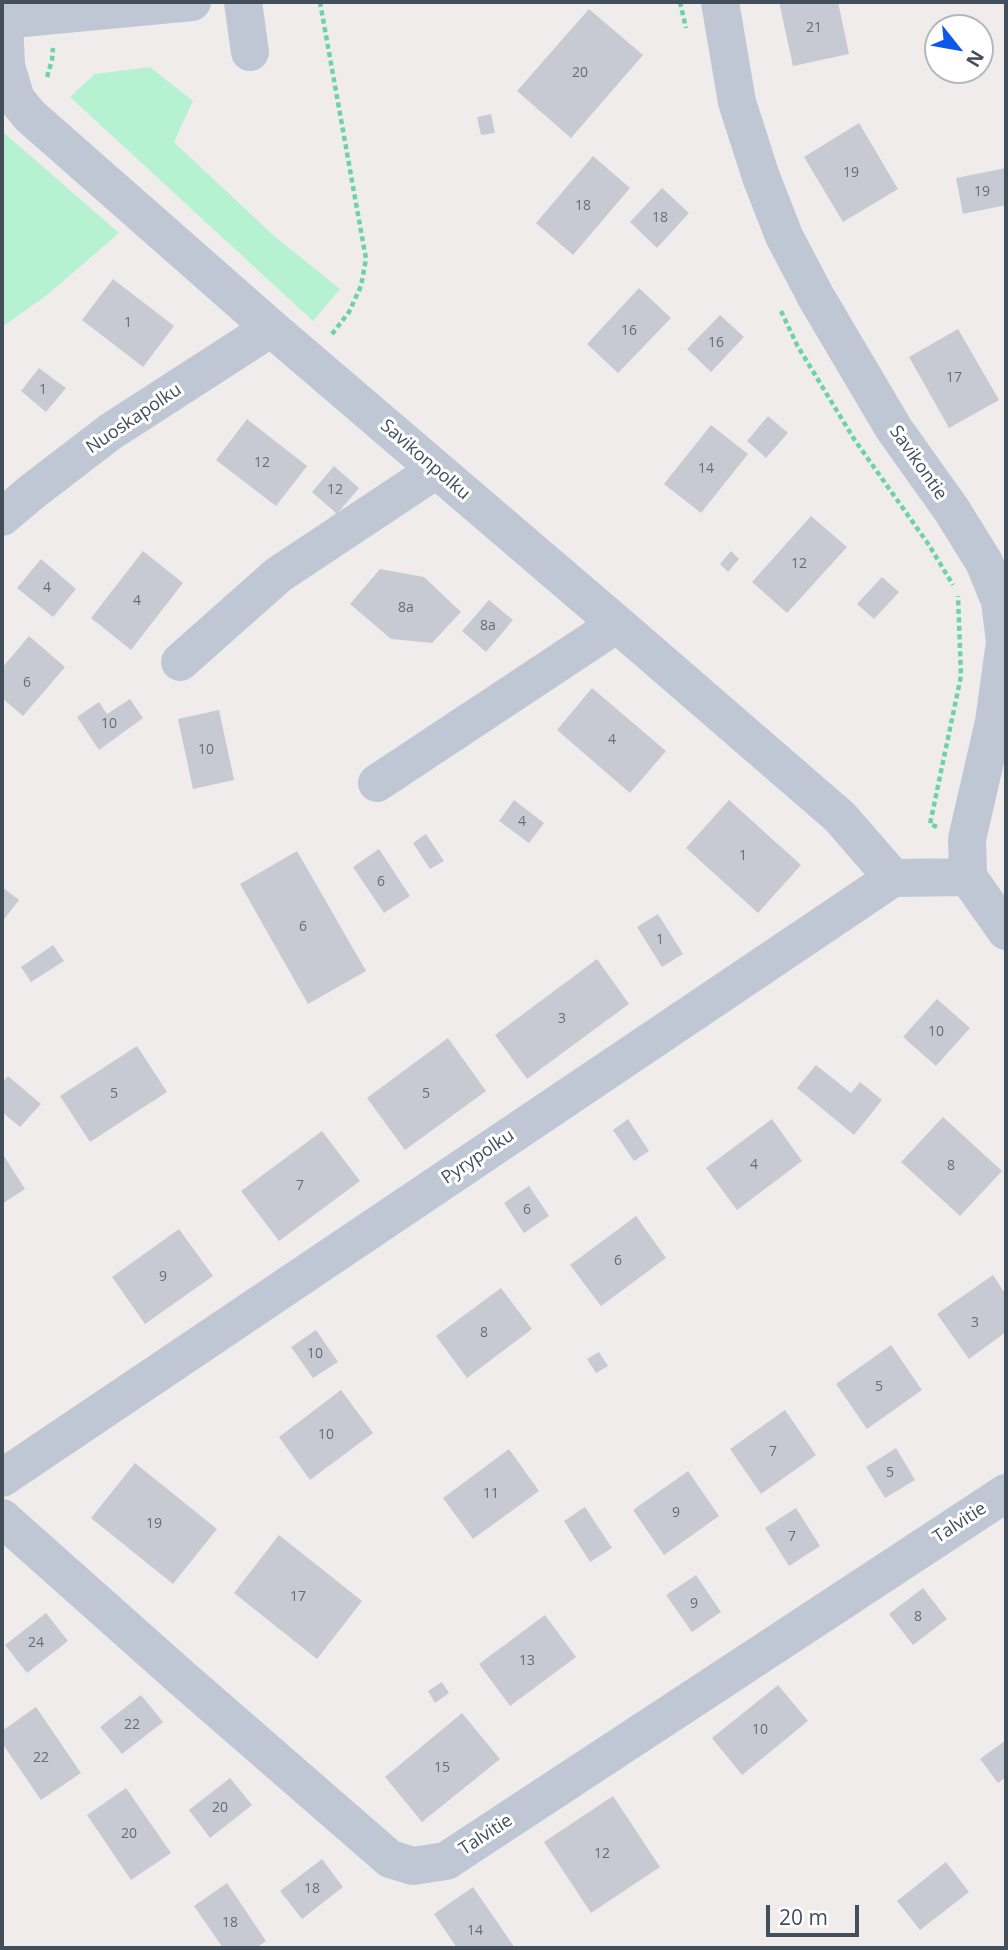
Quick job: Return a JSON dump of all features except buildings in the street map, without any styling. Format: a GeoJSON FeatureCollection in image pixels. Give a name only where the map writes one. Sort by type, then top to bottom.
{"type":"FeatureCollection","features":[{"type":"Feature","properties":{"kind":"street"},"geometry":{"type":"LineString","coordinates":[[3,19],[192,2]]}},
{"type":"Feature","properties":{"kind":"street"},"geometry":{"type":"LineString","coordinates":[[243,2],[250,52]]}},
{"type":"Feature","properties":{"kind":"street","name":"Savikontie"},"geometry":{"type":"LineString","coordinates":[[720,2],[737,102],[761,177],[784,236],[816,297],[894,429],[951,509],[984,562],[1000,601],[1005,642],[994,722],[967,839],[968,877]]}},
{"type":"Feature","properties":{"kind":"street","name":"Savikonpolku"},"geometry":{"type":"LineString","coordinates":[[3,19],[4,68],[16,99],[30,116],[271,328],[840,817],[893,878]]}},
{"type":"Feature","properties":{"kind":"street","name":"Nuoskapolku"},"geometry":{"type":"LineString","coordinates":[[2,517],[110,432],[271,328]]}},
{"type":"Feature","properties":{"kind":"street"},"geometry":{"type":"LineString","coordinates":[[180,662],[278,575],[436,470]]}},
{"type":"Feature","properties":{"kind":"street"},"geometry":{"type":"LineString","coordinates":[[377,783],[617,624]]}},
{"type":"Feature","properties":{"kind":"street"},"geometry":{"type":"LineString","coordinates":[[893,878],[968,877],[1006,931]]}},
{"type":"Feature","properties":{"kind":"street","name":"Pyrypolku"},"geometry":{"type":"LineString","coordinates":[[2,1478],[893,878]]}},
{"type":"Feature","properties":{"kind":"street","name":"Talvitie"},"geometry":{"type":"LineString","coordinates":[[2,1518],[390,1859],[413,1866],[446,1861],[1006,1493]]}},
{"type":"Feature","properties":{"kind":"path"},"geometry":{"type":"LineString","coordinates":[[310,361],[349,312],[361,286],[366,259],[320,2]]}},
{"type":"Feature","properties":{"kind":"path"},"geometry":{"type":"LineString","coordinates":[[680,2],[689,41]]}},
{"type":"Feature","properties":{"kind":"path"},"geometry":{"type":"LineString","coordinates":[[30,116],[52,60],[53,14]]}},
{"type":"Feature","properties":{"kind":"path"},"geometry":{"type":"LineString","coordinates":[[780,310],[797,345],[854,439],[929,545],[958,594],[961,676],[930,824],[967,839]]}},
{"type":"Feature","properties":{"kind":"green space"},"geometry":{"type":"Polygon","coordinates":[[[150,67],[193,101],[174,142],[273,235],[340,289],[313,321],[70,97],[95,74],[150,67]]]}},
{"type":"Feature","properties":{"kind":"green space"},"geometry":{"type":"Polygon","coordinates":[[[2,131],[119,233],[47,295],[2,327],[2,131]]]}}]}
